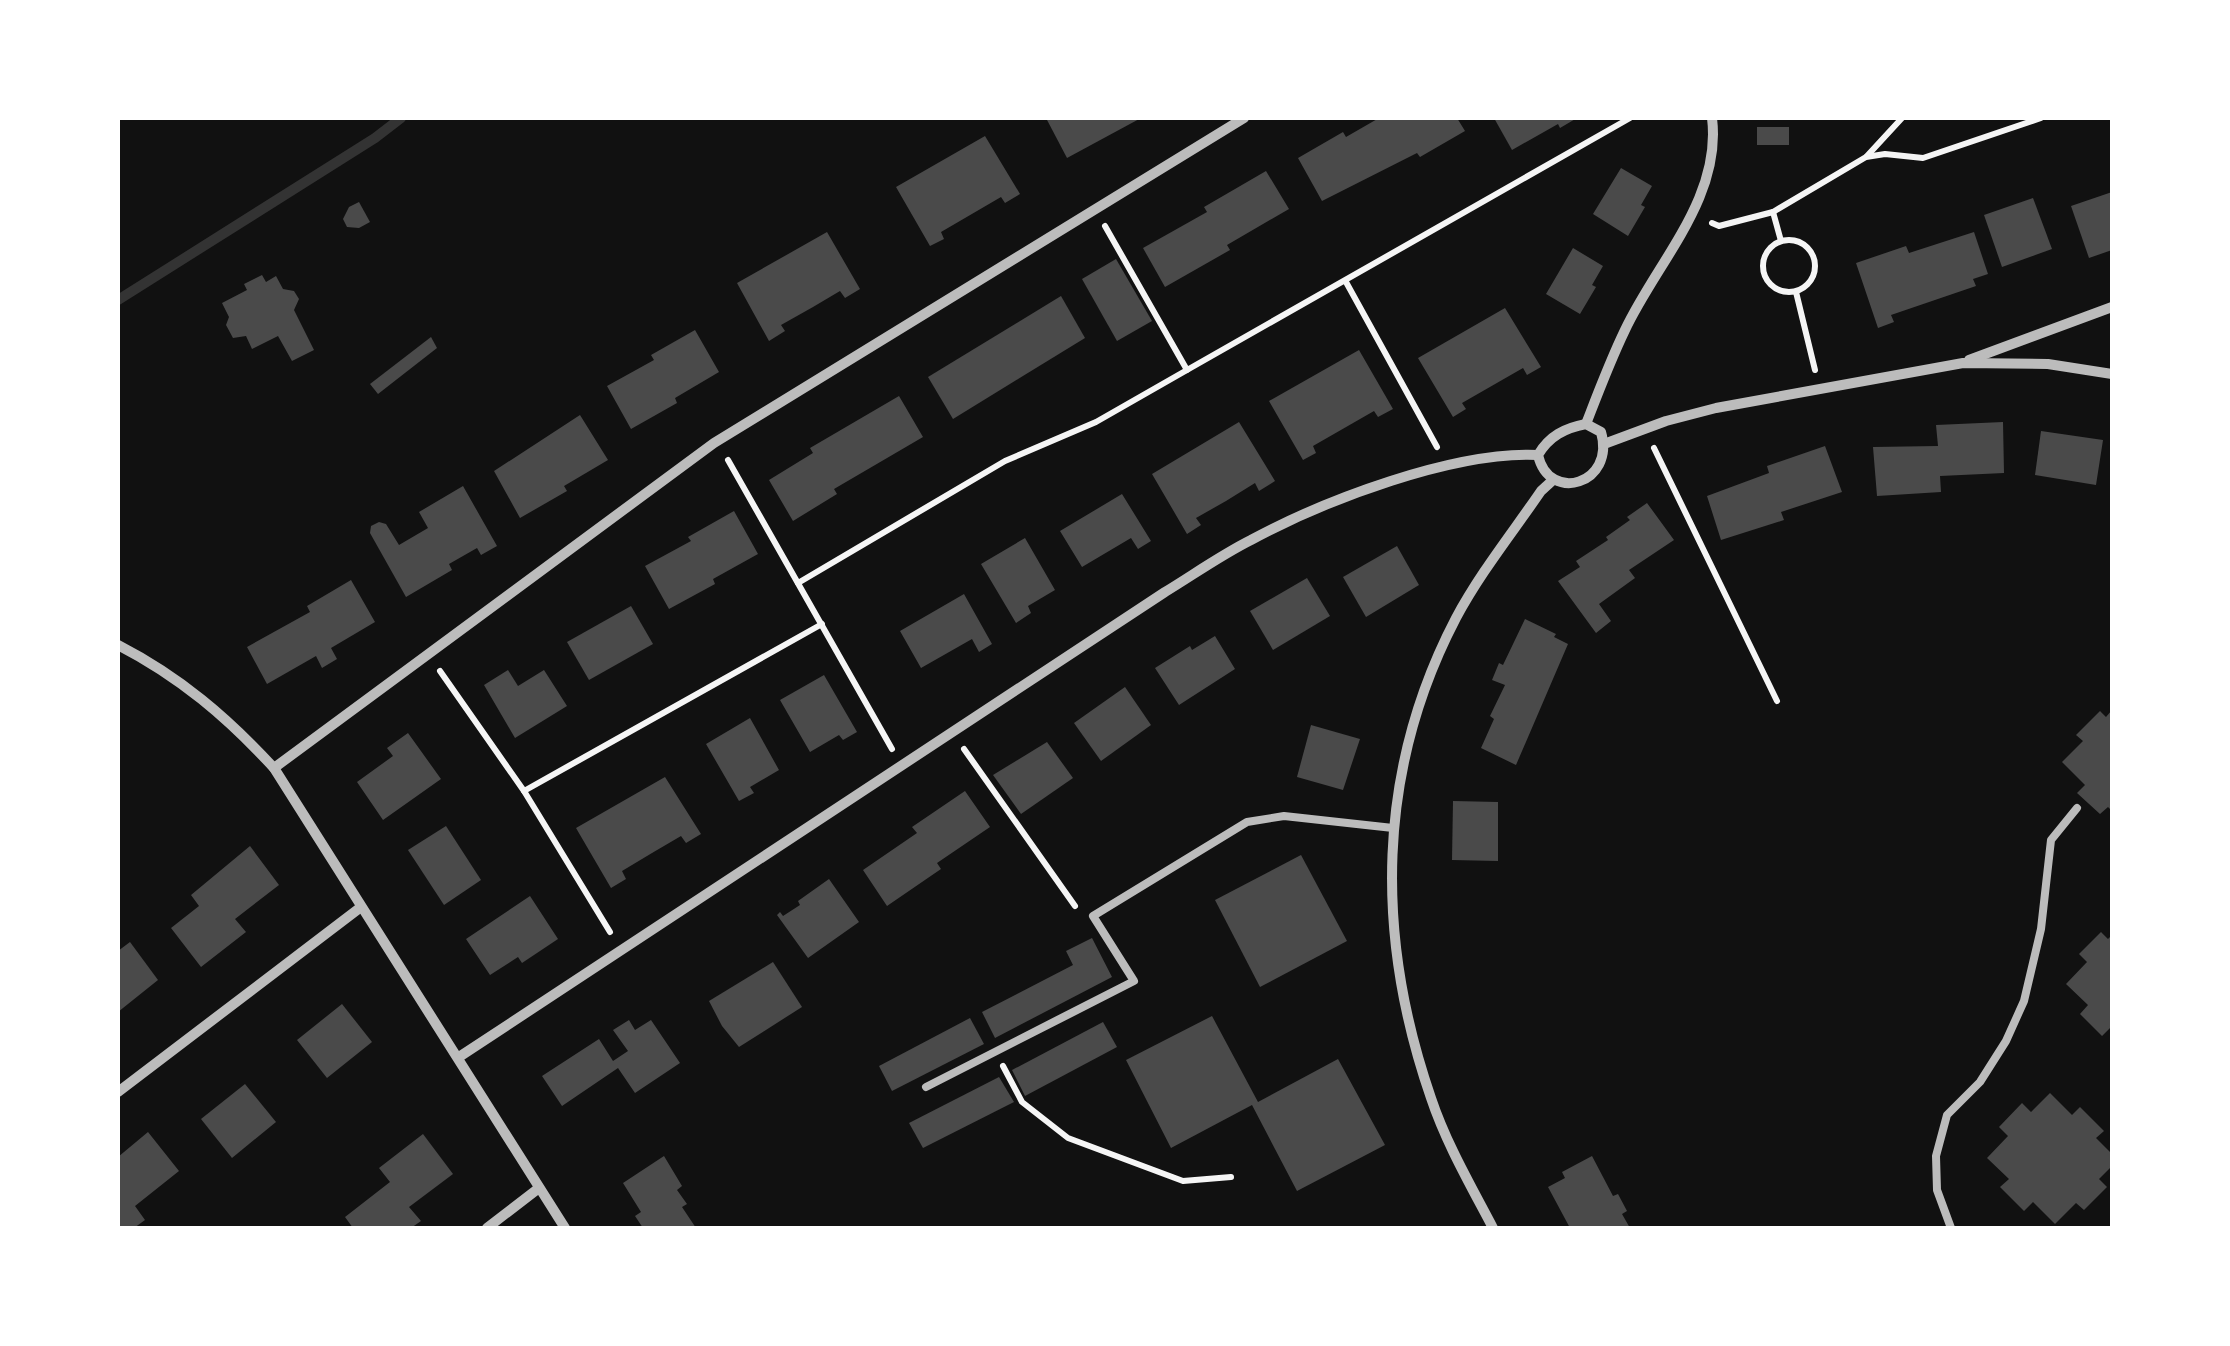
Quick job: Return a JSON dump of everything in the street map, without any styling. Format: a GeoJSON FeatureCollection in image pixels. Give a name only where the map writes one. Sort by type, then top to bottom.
{"type":"FeatureCollection","features":[{"type":"Feature","properties":{"kind":"street"},"geometry":{"type":"LineString","coordinates":[[274,768],[714,443],[1244,118]]}},
{"type":"Feature","properties":{"kind":"street"},"geometry":{"type":"LineString","coordinates":[[1586,424],[1625,328],[1692,215],[1716,144],[1712,118]]}},
{"type":"Feature","properties":{"kind":"street"},"geometry":{"type":"LineString","coordinates":[[1604,444],[1716,408],[1963,362],[2112,307]]}},
{"type":"Feature","properties":{"kind":"street"},"geometry":{"type":"LineString","coordinates":[[1963,362],[2048,364],[2112,374]]}},
{"type":"Feature","properties":{"kind":"street"},"geometry":{"type":"LineString","coordinates":[[1586,424],[1600,432],[1604,444],[1603,460],[1590,478],[1572,484],[1553,480],[1541,469],[1538,455],[1546,442],[1560,432],[1586,424]]}},
{"type":"Feature","properties":{"kind":"street"},"geometry":{"type":"LineString","coordinates":[[459,1057],[1165,592],[1252,539],[1333,504],[1444,467],[1480,458],[1538,455]]}},
{"type":"Feature","properties":{"kind":"street"},"geometry":{"type":"LineString","coordinates":[[1493,1228],[1437,1114],[1409,1028],[1396,961],[1391,882],[1393,828],[1399,776],[1413,720],[1450,632],[1489,567],[1541,491],[1553,480]]}},
{"type":"Feature","properties":{"kind":"street"},"geometry":{"type":"LineString","coordinates":[[118,645],[184,683],[220,712],[274,768],[565,1228]]}},
{"type":"Feature","properties":{"kind":"street"},"geometry":{"type":"LineString","coordinates":[[118,1092],[360,907]]}},
{"type":"Feature","properties":{"kind":"street"},"geometry":{"type":"LineString","coordinates":[[487,1228],[539,1188]]}},
{"type":"Feature","properties":{"kind":"lane"},"geometry":{"type":"LineString","coordinates":[[1951,1228],[1937,1190],[1936,1173],[1936,1156],[1948,1114],[1980,1082],[2006,1042],[2024,1001],[2042,929],[2051,840],[2078,808]]}},
{"type":"Feature","properties":{"kind":"lane"},"geometry":{"type":"LineString","coordinates":[[926,1088],[1134,981],[1093,916],[1248,822],[1284,816],[1393,828]]}},
{"type":"Feature","properties":{"kind":"path"},"geometry":{"type":"LineString","coordinates":[[798,582],[1005,461],[1096,422],[1630,118]]}},
{"type":"Feature","properties":{"kind":"path"},"geometry":{"type":"LineString","coordinates":[[1692,215],[1719,226],[1773,212],[1866,157],[1902,118]]}},
{"type":"Feature","properties":{"kind":"path"},"geometry":{"type":"LineString","coordinates":[[1866,157],[1885,154],[1924,158],[2040,118]]}},
{"type":"Feature","properties":{"kind":"path"},"geometry":{"type":"LineString","coordinates":[[1095,208],[1187,370]]}},
{"type":"Feature","properties":{"kind":"path"},"geometry":{"type":"LineString","coordinates":[[1773,212],[1781,241]]}},
{"type":"Feature","properties":{"kind":"path"},"geometry":{"type":"LineString","coordinates":[[1795,240],[1807,247],[1814,259],[1814,273],[1808,285],[1796,292],[1782,292],[1770,285],[1763,274],[1763,260],[1769,248],[1781,241],[1795,240]]}},
{"type":"Feature","properties":{"kind":"path"},"geometry":{"type":"LineString","coordinates":[[1346,282],[1434,440],[1444,467]]}},
{"type":"Feature","properties":{"kind":"path"},"geometry":{"type":"LineString","coordinates":[[1796,292],[1820,390]]}},
{"type":"Feature","properties":{"kind":"path"},"geometry":{"type":"LineString","coordinates":[[1646,428],[1661,466],[1778,701]]}},
{"type":"Feature","properties":{"kind":"path"},"geometry":{"type":"LineString","coordinates":[[714,443],[730,464],[902,766]]}},
{"type":"Feature","properties":{"kind":"path"},"geometry":{"type":"LineString","coordinates":[[524,791],[822,624]]}},
{"type":"Feature","properties":{"kind":"path"},"geometry":{"type":"LineString","coordinates":[[427,656],[524,791],[621,951]]}},
{"type":"Feature","properties":{"kind":"path"},"geometry":{"type":"LineString","coordinates":[[952,732],[1079,911],[1093,916]]}},
{"type":"Feature","properties":{"kind":"path"},"geometry":{"type":"LineString","coordinates":[[996,1052],[1022,1102],[1068,1138],[1183,1181],[1231,1177]]}},
{"type":"Feature","properties":{"kind":"building"},"geometry":{"type":"Polygon","coordinates":[[[1046,118],[1141,118],[1067,158],[1046,118]]]}},
{"type":"Feature","properties":{"kind":"building"},"geometry":{"type":"Polygon","coordinates":[[[1379,118],[1457,118],[1465,131],[1420,157],[1417,153],[1322,201],[1298,158],[1343,132],[1346,137],[1379,118]]]}},
{"type":"Feature","properties":{"kind":"building"},"geometry":{"type":"Polygon","coordinates":[[[1494,118],[1577,118],[1560,128],[1558,124],[1512,150],[1494,118]]]}},
{"type":"Feature","properties":{"kind":"building"},"geometry":{"type":"Polygon","coordinates":[[[1757,127],[1789,127],[1789,145],[1757,145],[1757,127]]]}},
{"type":"Feature","properties":{"kind":"building"},"geometry":{"type":"Polygon","coordinates":[[[985,136],[1020,194],[1005,203],[1001,197],[941,232],[944,239],[930,246],[896,187],[985,136]]]}},
{"type":"Feature","properties":{"kind":"building"},"geometry":{"type":"Polygon","coordinates":[[[1621,168],[1652,186],[1628,236],[1593,214],[1621,168]]]}},
{"type":"Feature","properties":{"kind":"building"},"geometry":{"type":"Polygon","coordinates":[[[1266,171],[1289,209],[1227,245],[1230,250],[1165,287],[1143,248],[1207,212],[1204,207],[1266,171]]]}},
{"type":"Feature","properties":{"kind":"building"},"geometry":{"type":"Polygon","coordinates":[[[2112,192],[2112,250],[2089,258],[2071,206],[2112,192]]]}},
{"type":"Feature","properties":{"kind":"building"},"geometry":{"type":"Polygon","coordinates":[[[2033,198],[2052,249],[2002,267],[1984,215],[2033,198]]]}},
{"type":"Feature","properties":{"kind":"building"},"geometry":{"type":"Polygon","coordinates":[[[359,202],[370,222],[359,228],[347,227],[343,219],[349,207],[359,202]]]}},
{"type":"Feature","properties":{"kind":"building"},"geometry":{"type":"Polygon","coordinates":[[[827,232],[860,289],[845,298],[840,291],[781,325],[785,331],[769,341],[737,283],[827,232]]]}},
{"type":"Feature","properties":{"kind":"building"},"geometry":{"type":"Polygon","coordinates":[[[1974,232],[1988,274],[1973,279],[1976,286],[1891,315],[1894,322],[1878,328],[1856,263],[1906,246],[1909,253],[1974,232]]]}},
{"type":"Feature","properties":{"kind":"building"},"geometry":{"type":"Polygon","coordinates":[[[1573,248],[1603,266],[1580,314],[1546,294],[1573,248]]]}},
{"type":"Feature","properties":{"kind":"building"},"geometry":{"type":"Polygon","coordinates":[[[1116,259],[1152,321],[1117,341],[1082,279],[1116,259]]]}},
{"type":"Feature","properties":{"kind":"building"},"geometry":{"type":"Polygon","coordinates":[[[262,275],[266,282],[276,276],[283,289],[294,291],[299,299],[294,310],[314,350],[292,361],[278,336],[252,349],[246,336],[233,338],[222,303],[247,290],[244,284],[262,275]]]}},
{"type":"Feature","properties":{"kind":"building"},"geometry":{"type":"Polygon","coordinates":[[[1061,296],[1085,338],[953,419],[928,377],[1061,296]]]}},
{"type":"Feature","properties":{"kind":"building"},"geometry":{"type":"Polygon","coordinates":[[[1505,308],[1541,367],[1527,375],[1523,368],[1462,403],[1466,409],[1453,417],[1418,358],[1505,308]]]}},
{"type":"Feature","properties":{"kind":"building"},"geometry":{"type":"Polygon","coordinates":[[[695,330],[719,372],[675,398],[677,403],[631,429],[607,386],[654,360],[651,355],[695,330]]]}},
{"type":"Feature","properties":{"kind":"building"},"geometry":{"type":"Polygon","coordinates":[[[431,337],[437,348],[378,394],[370,384],[431,337]]]}},
{"type":"Feature","properties":{"kind":"building"},"geometry":{"type":"Polygon","coordinates":[[[1359,350],[1393,409],[1378,417],[1374,411],[1313,446],[1316,453],[1303,460],[1269,401],[1359,350]]]}},
{"type":"Feature","properties":{"kind":"building"},"geometry":{"type":"Polygon","coordinates":[[[899,396],[923,437],[834,489],[837,494],[793,521],[769,480],[813,453],[810,448],[899,396]]]}},
{"type":"Feature","properties":{"kind":"building"},"geometry":{"type":"Polygon","coordinates":[[[580,415],[608,460],[564,486],[567,491],[520,518],[494,471],[580,415]]]}},
{"type":"Feature","properties":{"kind":"building"},"geometry":{"type":"Polygon","coordinates":[[[1239,422],[1275,481],[1259,491],[1255,483],[1196,518],[1201,525],[1187,534],[1152,474],[1239,422]]]}},
{"type":"Feature","properties":{"kind":"building"},"geometry":{"type":"Polygon","coordinates":[[[2003,422],[2004,473],[1940,476],[1941,492],[1877,496],[1873,447],[1938,446],[1936,425],[2003,422]]]}},
{"type":"Feature","properties":{"kind":"building"},"geometry":{"type":"Polygon","coordinates":[[[2041,431],[2103,440],[2096,485],[2035,475],[2041,431]]]}},
{"type":"Feature","properties":{"kind":"building"},"geometry":{"type":"Polygon","coordinates":[[[1825,446],[1842,492],[1781,512],[1784,520],[1721,540],[1707,496],[1769,473],[1767,466],[1825,446]]]}},
{"type":"Feature","properties":{"kind":"building"},"geometry":{"type":"Polygon","coordinates":[[[463,486],[497,546],[481,555],[477,548],[449,564],[452,570],[406,597],[370,533],[371,526],[386,524],[399,545],[428,528],[419,512],[463,486]]]}},
{"type":"Feature","properties":{"kind":"building"},"geometry":{"type":"Polygon","coordinates":[[[1122,494],[1151,541],[1138,549],[1131,538],[1082,567],[1060,531],[1122,494]]]}},
{"type":"Feature","properties":{"kind":"building"},"geometry":{"type":"Polygon","coordinates":[[[1647,503],[1674,540],[1629,570],[1635,578],[1599,604],[1611,621],[1596,633],[1558,581],[1580,567],[1576,561],[1608,540],[1606,537],[1630,520],[1627,517],[1647,503]]]}},
{"type":"Feature","properties":{"kind":"building"},"geometry":{"type":"Polygon","coordinates":[[[734,511],[758,554],[669,609],[645,566],[734,511]]]}},
{"type":"Feature","properties":{"kind":"building"},"geometry":{"type":"Polygon","coordinates":[[[1025,538],[1055,590],[1028,606],[1031,613],[1016,623],[981,564],[1025,538]]]}},
{"type":"Feature","properties":{"kind":"building"},"geometry":{"type":"Polygon","coordinates":[[[1397,546],[1419,585],[1366,617],[1343,577],[1397,546]]]}},
{"type":"Feature","properties":{"kind":"building"},"geometry":{"type":"Polygon","coordinates":[[[1307,578],[1330,616],[1273,650],[1250,611],[1307,578]]]}},
{"type":"Feature","properties":{"kind":"building"},"geometry":{"type":"Polygon","coordinates":[[[351,580],[375,622],[331,648],[337,659],[322,668],[316,656],[267,684],[247,647],[310,612],[307,606],[351,580]]]}},
{"type":"Feature","properties":{"kind":"building"},"geometry":{"type":"Polygon","coordinates":[[[964,594],[992,644],[979,652],[972,639],[921,668],[900,631],[964,594]]]}},
{"type":"Feature","properties":{"kind":"building"},"geometry":{"type":"Polygon","coordinates":[[[631,606],[653,644],[589,680],[567,642],[631,606]]]}},
{"type":"Feature","properties":{"kind":"building"},"geometry":{"type":"Polygon","coordinates":[[[1525,619],[1568,644],[1516,765],[1481,748],[1505,685],[1492,680],[1525,619]]]}},
{"type":"Feature","properties":{"kind":"building"},"geometry":{"type":"Polygon","coordinates":[[[1215,636],[1235,669],[1179,705],[1155,668],[1215,636]]]}},
{"type":"Feature","properties":{"kind":"building"},"geometry":{"type":"Polygon","coordinates":[[[508,670],[518,686],[544,670],[567,706],[515,738],[484,685],[508,670]]]}},
{"type":"Feature","properties":{"kind":"building"},"geometry":{"type":"Polygon","coordinates":[[[824,675],[857,732],[843,740],[839,735],[810,752],[780,700],[824,675]]]}},
{"type":"Feature","properties":{"kind":"building"},"geometry":{"type":"Polygon","coordinates":[[[1125,687],[1151,725],[1101,761],[1074,723],[1125,687]]]}},
{"type":"Feature","properties":{"kind":"building"},"geometry":{"type":"Polygon","coordinates":[[[2112,710],[2112,811],[2108,807],[2100,814],[2077,793],[2085,785],[2062,762],[2083,741],[2076,735],[2100,711],[2106,717],[2112,710]]]}},
{"type":"Feature","properties":{"kind":"building"},"geometry":{"type":"Polygon","coordinates":[[[750,718],[779,770],[750,787],[754,793],[739,801],[706,744],[750,718]]]}},
{"type":"Feature","properties":{"kind":"building"},"geometry":{"type":"Polygon","coordinates":[[[1311,725],[1360,739],[1343,790],[1297,777],[1311,725]]]}},
{"type":"Feature","properties":{"kind":"building"},"geometry":{"type":"Polygon","coordinates":[[[408,733],[441,779],[383,820],[357,782],[393,756],[387,748],[408,733]]]}},
{"type":"Feature","properties":{"kind":"building"},"geometry":{"type":"Polygon","coordinates":[[[1047,742],[1073,778],[1021,814],[993,775],[1047,742]]]}},
{"type":"Feature","properties":{"kind":"building"},"geometry":{"type":"Polygon","coordinates":[[[665,777],[701,834],[686,843],[681,836],[622,871],[626,879],[611,888],[576,828],[665,777]]]}},
{"type":"Feature","properties":{"kind":"building"},"geometry":{"type":"Polygon","coordinates":[[[965,791],[990,827],[937,863],[941,869],[887,906],[863,870],[917,833],[912,827],[965,791]]]}},
{"type":"Feature","properties":{"kind":"building"},"geometry":{"type":"Polygon","coordinates":[[[1453,801],[1498,802],[1498,861],[1452,860],[1453,801]]]}},
{"type":"Feature","properties":{"kind":"building"},"geometry":{"type":"Polygon","coordinates":[[[446,826],[481,880],[444,905],[408,850],[446,826]]]}},
{"type":"Feature","properties":{"kind":"building"},"geometry":{"type":"Polygon","coordinates":[[[250,846],[279,885],[235,919],[246,932],[201,967],[171,928],[199,906],[191,895],[250,846]]]}},
{"type":"Feature","properties":{"kind":"building"},"geometry":{"type":"Polygon","coordinates":[[[1301,855],[1347,941],[1260,987],[1215,900],[1301,855]]]}},
{"type":"Feature","properties":{"kind":"building"},"geometry":{"type":"Polygon","coordinates":[[[829,879],[859,922],[808,958],[777,915],[780,912],[783,916],[800,905],[798,901],[829,879]]]}},
{"type":"Feature","properties":{"kind":"building"},"geometry":{"type":"Polygon","coordinates":[[[530,896],[558,939],[522,963],[518,957],[490,975],[466,939],[530,896]]]}},
{"type":"Feature","properties":{"kind":"building"},"geometry":{"type":"Polygon","coordinates":[[[2101,932],[2108,939],[2112,935],[2112,1026],[2102,1036],[2080,1014],[2088,1005],[2066,984],[2087,962],[2079,954],[2101,932]]]}},
{"type":"Feature","properties":{"kind":"building"},"geometry":{"type":"Polygon","coordinates":[[[1092,938],[1112,977],[995,1038],[982,1012],[1073,965],[1066,951],[1092,938]]]}},
{"type":"Feature","properties":{"kind":"building"},"geometry":{"type":"Polygon","coordinates":[[[130,942],[158,980],[118,1012],[118,951],[130,942]]]}},
{"type":"Feature","properties":{"kind":"building"},"geometry":{"type":"Polygon","coordinates":[[[773,962],[802,1007],[739,1047],[709,1001],[773,962]]]}},
{"type":"Feature","properties":{"kind":"building"},"geometry":{"type":"Polygon","coordinates":[[[342,1004],[372,1042],[327,1078],[297,1040],[342,1004]]]}},
{"type":"Feature","properties":{"kind":"building"},"geometry":{"type":"Polygon","coordinates":[[[1212,1016],[1258,1102],[1338,1059],[1385,1145],[1297,1191],[1252,1105],[1171,1148],[1126,1060],[1212,1016]]]}},
{"type":"Feature","properties":{"kind":"building"},"geometry":{"type":"Polygon","coordinates":[[[970,1018],[984,1044],[892,1091],[879,1066],[970,1018]]]}},
{"type":"Feature","properties":{"kind":"building"},"geometry":{"type":"Polygon","coordinates":[[[629,1020],[635,1030],[651,1020],[680,1063],[635,1093],[618,1068],[562,1106],[542,1076],[599,1039],[613,1061],[628,1051],[613,1030],[629,1020]]]}},
{"type":"Feature","properties":{"kind":"building"},"geometry":{"type":"Polygon","coordinates":[[[1103,1022],[1117,1047],[1025,1096],[1012,1070],[1103,1022]]]}},
{"type":"Feature","properties":{"kind":"building"},"geometry":{"type":"Polygon","coordinates":[[[999,1077],[1014,1102],[923,1148],[909,1123],[999,1077]]]}},
{"type":"Feature","properties":{"kind":"building"},"geometry":{"type":"Polygon","coordinates":[[[245,1084],[276,1122],[232,1158],[201,1119],[245,1084]]]}},
{"type":"Feature","properties":{"kind":"building"},"geometry":{"type":"Polygon","coordinates":[[[2050,1093],[2072,1115],[2080,1107],[2104,1131],[2096,1138],[2112,1154],[2112,1166],[2099,1179],[2107,1187],[2084,1210],[2076,1203],[2055,1224],[2033,1202],[2024,1211],[2000,1187],[2009,1179],[1987,1158],[2008,1136],[1999,1127],[2022,1103],[2031,1112],[2050,1093]]]}},
{"type":"Feature","properties":{"kind":"building"},"geometry":{"type":"Polygon","coordinates":[[[148,1132],[179,1171],[135,1206],[145,1220],[134,1228],[118,1228],[118,1157],[148,1132]]]}},
{"type":"Feature","properties":{"kind":"building"},"geometry":{"type":"Polygon","coordinates":[[[423,1134],[453,1174],[409,1207],[421,1221],[411,1228],[353,1228],[345,1217],[390,1182],[379,1168],[423,1134]]]}},
{"type":"Feature","properties":{"kind":"building"},"geometry":{"type":"Polygon","coordinates":[[[664,1156],[682,1186],[677,1190],[687,1204],[682,1207],[696,1228],[643,1228],[635,1216],[641,1212],[623,1183],[664,1156]]]}},
{"type":"Feature","properties":{"kind":"building"},"geometry":{"type":"Polygon","coordinates":[[[1592,1156],[1613,1196],[1618,1194],[1627,1211],[1622,1214],[1630,1228],[1570,1228],[1548,1187],[1565,1178],[1562,1172],[1592,1156]]]}},
{"type":"Feature","properties":{"kind":"waterway"},"geometry":{"type":"LineString","coordinates":[[118,300],[401,118]]}}]}
